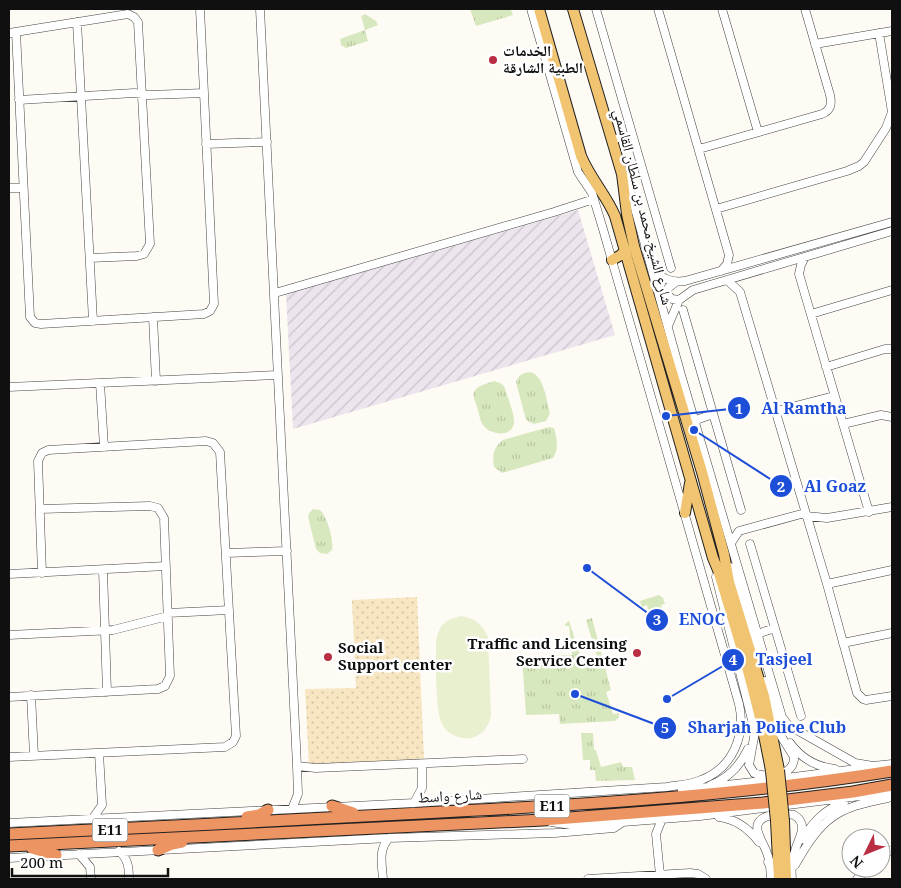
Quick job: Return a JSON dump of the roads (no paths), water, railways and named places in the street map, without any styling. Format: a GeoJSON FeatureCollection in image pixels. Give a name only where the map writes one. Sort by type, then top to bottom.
{"type":"FeatureCollection","features":[{"type":"Feature","properties":{"kind":"highway","name":"شارع واسط"},"geometry":{"type":"LineString","coordinates":[[9,846],[364,816],[593,804],[737,792],[892,771]]}},
{"type":"Feature","properties":{"kind":"highway","name":"شارع واسط"},"geometry":{"type":"LineString","coordinates":[[9,834],[543,820],[763,803],[853,792],[891,793]]}},
{"type":"Feature","properties":{"kind":"highway"},"geometry":{"type":"LineString","coordinates":[[332,806],[364,816]]}},
{"type":"Feature","properties":{"kind":"highway"},"geometry":{"type":"LineString","coordinates":[[158,850],[176,843],[204,841],[213,830],[218,819],[255,817],[268,810]]}},
{"type":"Feature","properties":{"kind":"highway"},"geometry":{"type":"LineString","coordinates":[[21,846],[56,855]]}},
{"type":"Feature","properties":{"kind":"main road","name":"شارع الشيخ محمد بن سلطان القاسمي"},"geometry":{"type":"LineString","coordinates":[[539,9],[581,156],[591,177],[612,211],[625,250],[713,558],[754,690],[775,770]]}},
{"type":"Feature","properties":{"kind":"main road","name":"شارع الشيخ محمد بن سلطان القاسمي"},"geometry":{"type":"LineString","coordinates":[[573,9],[584,39],[622,174],[626,214],[634,246],[682,402],[724,554],[729,582],[764,696],[775,770],[786,879]]}},
{"type":"Feature","properties":{"kind":"main road"},"geometry":{"type":"LineString","coordinates":[[613,263],[625,250]]}},
{"type":"Feature","properties":{"kind":"main road"},"geometry":{"type":"LineString","coordinates":[[613,263],[630,267]]}},
{"type":"Feature","properties":{"kind":"main road"},"geometry":{"type":"LineString","coordinates":[[682,375],[682,402]]}},
{"type":"Feature","properties":{"kind":"main road"},"geometry":{"type":"LineString","coordinates":[[685,513],[689,494],[690,474]]}},
{"type":"Feature","properties":{"kind":"main road","name":"شارع الشيخ محمد بن سلطان القاسمي"},"geometry":{"type":"LineString","coordinates":[[778,879],[780,821]]}},
{"type":"Feature","properties":{"kind":"street"},"geometry":{"type":"LineString","coordinates":[[90,258],[137,256],[144,254],[149,248],[139,25],[136,19],[128,14],[12,33],[19,100],[30,317],[34,323],[204,314],[210,311],[213,306],[200,9]]}},
{"type":"Feature","properties":{"kind":"street"},"geometry":{"type":"LineString","coordinates":[[260,9],[297,766],[298,794],[292,809]]}},
{"type":"Feature","properties":{"kind":"street"},"geometry":{"type":"LineString","coordinates":[[531,9],[578,172],[594,199],[740,711],[741,727],[738,742],[727,762],[716,772],[703,780],[688,784],[613,797],[593,804]]}},
{"type":"Feature","properties":{"kind":"street"},"geometry":{"type":"LineString","coordinates":[[578,9],[584,39],[653,269],[730,543],[780,711],[788,725],[848,760],[873,766]]}},
{"type":"Feature","properties":{"kind":"street"},"geometry":{"type":"LineString","coordinates":[[596,9],[671,268]]}},
{"type":"Feature","properties":{"kind":"street"},"geometry":{"type":"LineString","coordinates":[[658,9],[729,255],[727,264],[721,271]]}},
{"type":"Feature","properties":{"kind":"street"},"geometry":{"type":"LineString","coordinates":[[722,9],[758,132]]}},
{"type":"Feature","properties":{"kind":"street"},"geometry":{"type":"LineString","coordinates":[[699,149],[822,114],[829,108],[831,104],[830,95],[805,9]]}},
{"type":"Feature","properties":{"kind":"street"},"geometry":{"type":"LineString","coordinates":[[77,22],[93,321]]}},
{"type":"Feature","properties":{"kind":"street"},"geometry":{"type":"LineString","coordinates":[[815,44],[892,31]]}},
{"type":"Feature","properties":{"kind":"street"},"geometry":{"type":"LineString","coordinates":[[716,209],[847,171],[864,162],[886,128],[892,112],[880,33]]}},
{"type":"Feature","properties":{"kind":"street"},"geometry":{"type":"LineString","coordinates":[[19,100],[81,96],[204,93]]}},
{"type":"Feature","properties":{"kind":"street"},"geometry":{"type":"LineString","coordinates":[[615,139],[632,134]]}},
{"type":"Feature","properties":{"kind":"street"},"geometry":{"type":"LineString","coordinates":[[206,144],[266,142]]}},
{"type":"Feature","properties":{"kind":"street"},"geometry":{"type":"LineString","coordinates":[[9,188],[23,188]]}},
{"type":"Feature","properties":{"kind":"street"},"geometry":{"type":"LineString","coordinates":[[275,293],[594,199]]}},
{"type":"Feature","properties":{"kind":"street"},"geometry":{"type":"LineString","coordinates":[[668,326],[679,300],[693,290],[805,257],[887,229],[892,222]]}},
{"type":"Feature","properties":{"kind":"street"},"geometry":{"type":"LineString","coordinates":[[653,269],[660,276],[676,282],[690,280],[887,229]]}},
{"type":"Feature","properties":{"kind":"street"},"geometry":{"type":"LineString","coordinates":[[729,255],[742,265]]}},
{"type":"Feature","properties":{"kind":"street"},"geometry":{"type":"LineString","coordinates":[[799,274],[805,257]]}},
{"type":"Feature","properties":{"kind":"street"},"geometry":{"type":"LineString","coordinates":[[785,263],[793,267],[799,274],[869,512]]}},
{"type":"Feature","properties":{"kind":"street"},"geometry":{"type":"LineString","coordinates":[[740,292],[745,275]]}},
{"type":"Feature","properties":{"kind":"street"},"geometry":{"type":"LineString","coordinates":[[727,280],[740,292],[827,584],[855,689],[859,696],[866,700],[892,696]]}},
{"type":"Feature","properties":{"kind":"street"},"geometry":{"type":"LineString","coordinates":[[676,282],[668,288],[667,294],[672,299],[679,300]]}},
{"type":"Feature","properties":{"kind":"street"},"geometry":{"type":"LineString","coordinates":[[811,314],[892,290]]}},
{"type":"Feature","properties":{"kind":"street"},"geometry":{"type":"LineString","coordinates":[[683,310],[741,510]]}},
{"type":"Feature","properties":{"kind":"street"},"geometry":{"type":"LineString","coordinates":[[153,317],[156,381]]}},
{"type":"Feature","properties":{"kind":"street"},"geometry":{"type":"LineString","coordinates":[[826,367],[892,349]]}},
{"type":"Feature","properties":{"kind":"street"},"geometry":{"type":"LineString","coordinates":[[9,387],[277,375]]}},
{"type":"Feature","properties":{"kind":"street"},"geometry":{"type":"LineString","coordinates":[[100,383],[104,447]]}},
{"type":"Feature","properties":{"kind":"street"},"geometry":{"type":"LineString","coordinates":[[776,411],[834,396]]}},
{"type":"Feature","properties":{"kind":"street"},"geometry":{"type":"LineString","coordinates":[[696,420],[713,414]]}},
{"type":"Feature","properties":{"kind":"street"},"geometry":{"type":"LineString","coordinates":[[843,424],[881,415],[892,417]]}},
{"type":"Feature","properties":{"kind":"street"},"geometry":{"type":"LineString","coordinates":[[9,757],[225,747],[233,742],[236,736],[220,452],[216,446],[206,441],[48,450],[42,452],[38,461],[42,572]]}},
{"type":"Feature","properties":{"kind":"street"},"geometry":{"type":"LineString","coordinates":[[9,696],[158,689],[168,683],[170,676],[164,518],[161,511],[154,507],[40,509]]}},
{"type":"Feature","properties":{"kind":"street"},"geometry":{"type":"LineString","coordinates":[[730,543],[736,534],[743,530],[805,514],[827,518],[892,507]]}},
{"type":"Feature","properties":{"kind":"street"},"geometry":{"type":"LineString","coordinates":[[724,522],[729,527],[743,530]]}},
{"type":"Feature","properties":{"kind":"street"},"geometry":{"type":"LineString","coordinates":[[750,544],[801,716]]}},
{"type":"Feature","properties":{"kind":"street"},"geometry":{"type":"LineString","coordinates":[[226,553],[287,551]]}},
{"type":"Feature","properties":{"kind":"street"},"geometry":{"type":"LineString","coordinates":[[713,558],[722,604],[754,725],[755,740],[749,761],[751,769],[754,773],[762,775],[786,772],[793,767],[794,757],[781,736],[730,566],[724,554]]}},
{"type":"Feature","properties":{"kind":"street"},"geometry":{"type":"LineString","coordinates":[[9,574],[166,566]]}},
{"type":"Feature","properties":{"kind":"street"},"geometry":{"type":"LineString","coordinates":[[103,570],[107,692]]}},
{"type":"Feature","properties":{"kind":"street"},"geometry":{"type":"LineString","coordinates":[[827,584],[892,570]]}},
{"type":"Feature","properties":{"kind":"street"},"geometry":{"type":"LineString","coordinates":[[9,635],[105,631],[120,629],[168,615],[229,610]]}},
{"type":"Feature","properties":{"kind":"street"},"geometry":{"type":"LineString","coordinates":[[757,634],[775,628]]}},
{"type":"Feature","properties":{"kind":"street"},"geometry":{"type":"LineString","coordinates":[[844,643],[892,633]]}},
{"type":"Feature","properties":{"kind":"street"},"geometry":{"type":"LineString","coordinates":[[755,646],[757,634]]}},
{"type":"Feature","properties":{"kind":"street"},"geometry":{"type":"LineString","coordinates":[[735,689],[747,697]]}},
{"type":"Feature","properties":{"kind":"street"},"geometry":{"type":"LineString","coordinates":[[32,695],[34,756]]}},
{"type":"Feature","properties":{"kind":"street"},"geometry":{"type":"LineString","coordinates":[[776,717],[786,738],[796,751],[809,761],[824,767],[849,770]]}},
{"type":"Feature","properties":{"kind":"street"},"geometry":{"type":"LineString","coordinates":[[703,788],[726,777],[740,763],[748,750],[754,725]]}},
{"type":"Feature","properties":{"kind":"street"},"geometry":{"type":"LineString","coordinates":[[99,753],[102,805],[112,818]]}},
{"type":"Feature","properties":{"kind":"street"},"geometry":{"type":"LineString","coordinates":[[297,766],[314,768],[523,759]]}},
{"type":"Feature","properties":{"kind":"street"},"geometry":{"type":"LineString","coordinates":[[422,764],[422,788],[425,795],[432,802]]}},
{"type":"Feature","properties":{"kind":"street"},"geometry":{"type":"LineString","coordinates":[[9,823],[703,788],[892,764]]}},
{"type":"Feature","properties":{"kind":"street"},"geometry":{"type":"LineString","coordinates":[[414,803],[422,788]]}},
{"type":"Feature","properties":{"kind":"street"},"geometry":{"type":"LineString","coordinates":[[543,820],[571,825],[645,821],[891,793]]}},
{"type":"Feature","properties":{"kind":"street"},"geometry":{"type":"LineString","coordinates":[[795,865],[815,834],[836,814],[891,793]]}},
{"type":"Feature","properties":{"kind":"street"},"geometry":{"type":"LineString","coordinates":[[298,794],[308,808]]}},
{"type":"Feature","properties":{"kind":"street"},"geometry":{"type":"LineString","coordinates":[[793,879],[795,865],[804,838],[814,822],[831,808],[853,798]]}},
{"type":"Feature","properties":{"kind":"street"},"geometry":{"type":"LineString","coordinates":[[93,818],[102,805]]}},
{"type":"Feature","properties":{"kind":"street"},"geometry":{"type":"LineString","coordinates":[[770,879],[768,851],[758,832],[759,822],[762,818],[770,815],[794,815],[801,822],[803,828],[794,856],[793,879]]}},
{"type":"Feature","properties":{"kind":"street"},"geometry":{"type":"LineString","coordinates":[[700,816],[728,819],[741,825],[756,838],[770,866]]}},
{"type":"Feature","properties":{"kind":"street"},"geometry":{"type":"LineString","coordinates":[[656,834],[662,819]]}},
{"type":"Feature","properties":{"kind":"street"},"geometry":{"type":"LineString","coordinates":[[645,821],[652,826],[656,834],[660,875]]}},
{"type":"Feature","properties":{"kind":"street"},"geometry":{"type":"LineString","coordinates":[[9,858],[389,838],[555,833],[614,828],[623,822]]}},
{"type":"Feature","properties":{"kind":"street"},"geometry":{"type":"LineString","coordinates":[[383,879],[381,854],[389,838]]}},
{"type":"Feature","properties":{"kind":"street"},"geometry":{"type":"LineString","coordinates":[[370,839],[381,854]]}},
{"type":"Feature","properties":{"kind":"street"},"geometry":{"type":"LineString","coordinates":[[128,865],[137,850]]}},
{"type":"Feature","properties":{"kind":"street"},"geometry":{"type":"LineString","coordinates":[[119,851],[125,857],[128,865],[129,879]]}},
{"type":"Feature","properties":{"kind":"street"},"geometry":{"type":"LineString","coordinates":[[91,879],[90,867],[98,853]]}},
{"type":"Feature","properties":{"kind":"street"},"geometry":{"type":"LineString","coordinates":[[79,854],[90,867]]}},
{"type":"Feature","properties":{"kind":"street"},"geometry":{"type":"LineString","coordinates":[[588,879],[694,873],[706,879]]}},
{"type":"Feature","properties":{"kind":"street"},"geometry":{"type":"LineString","coordinates":[[677,874],[690,875],[700,879]]}},
{"type":"Feature","properties":{"kind":"place","name":"الخدمات الطبية الشارقة"},"geometry":{"type":"Point","coordinates":[493,60]}},
{"type":"Feature","properties":{"kind":"place","name":"Al Ramtha"},"geometry":{"type":"Point","coordinates":[666,416]}},
{"type":"Feature","properties":{"kind":"place","name":"Al Goaz"},"geometry":{"type":"Point","coordinates":[694,430]}},
{"type":"Feature","properties":{"kind":"place","name":"ENOC"},"geometry":{"type":"Point","coordinates":[587,568]}},
{"type":"Feature","properties":{"kind":"place","name":"Traffic and Licensing Service Center"},"geometry":{"type":"Point","coordinates":[637,653]}},
{"type":"Feature","properties":{"kind":"place","name":"Social Support center"},"geometry":{"type":"Point","coordinates":[328,657]}},
{"type":"Feature","properties":{"kind":"place","name":"Sharjah Police Club"},"geometry":{"type":"Point","coordinates":[575,694]}},
{"type":"Feature","properties":{"kind":"place","name":"Tasjeel"},"geometry":{"type":"Point","coordinates":[667,699]}}]}
